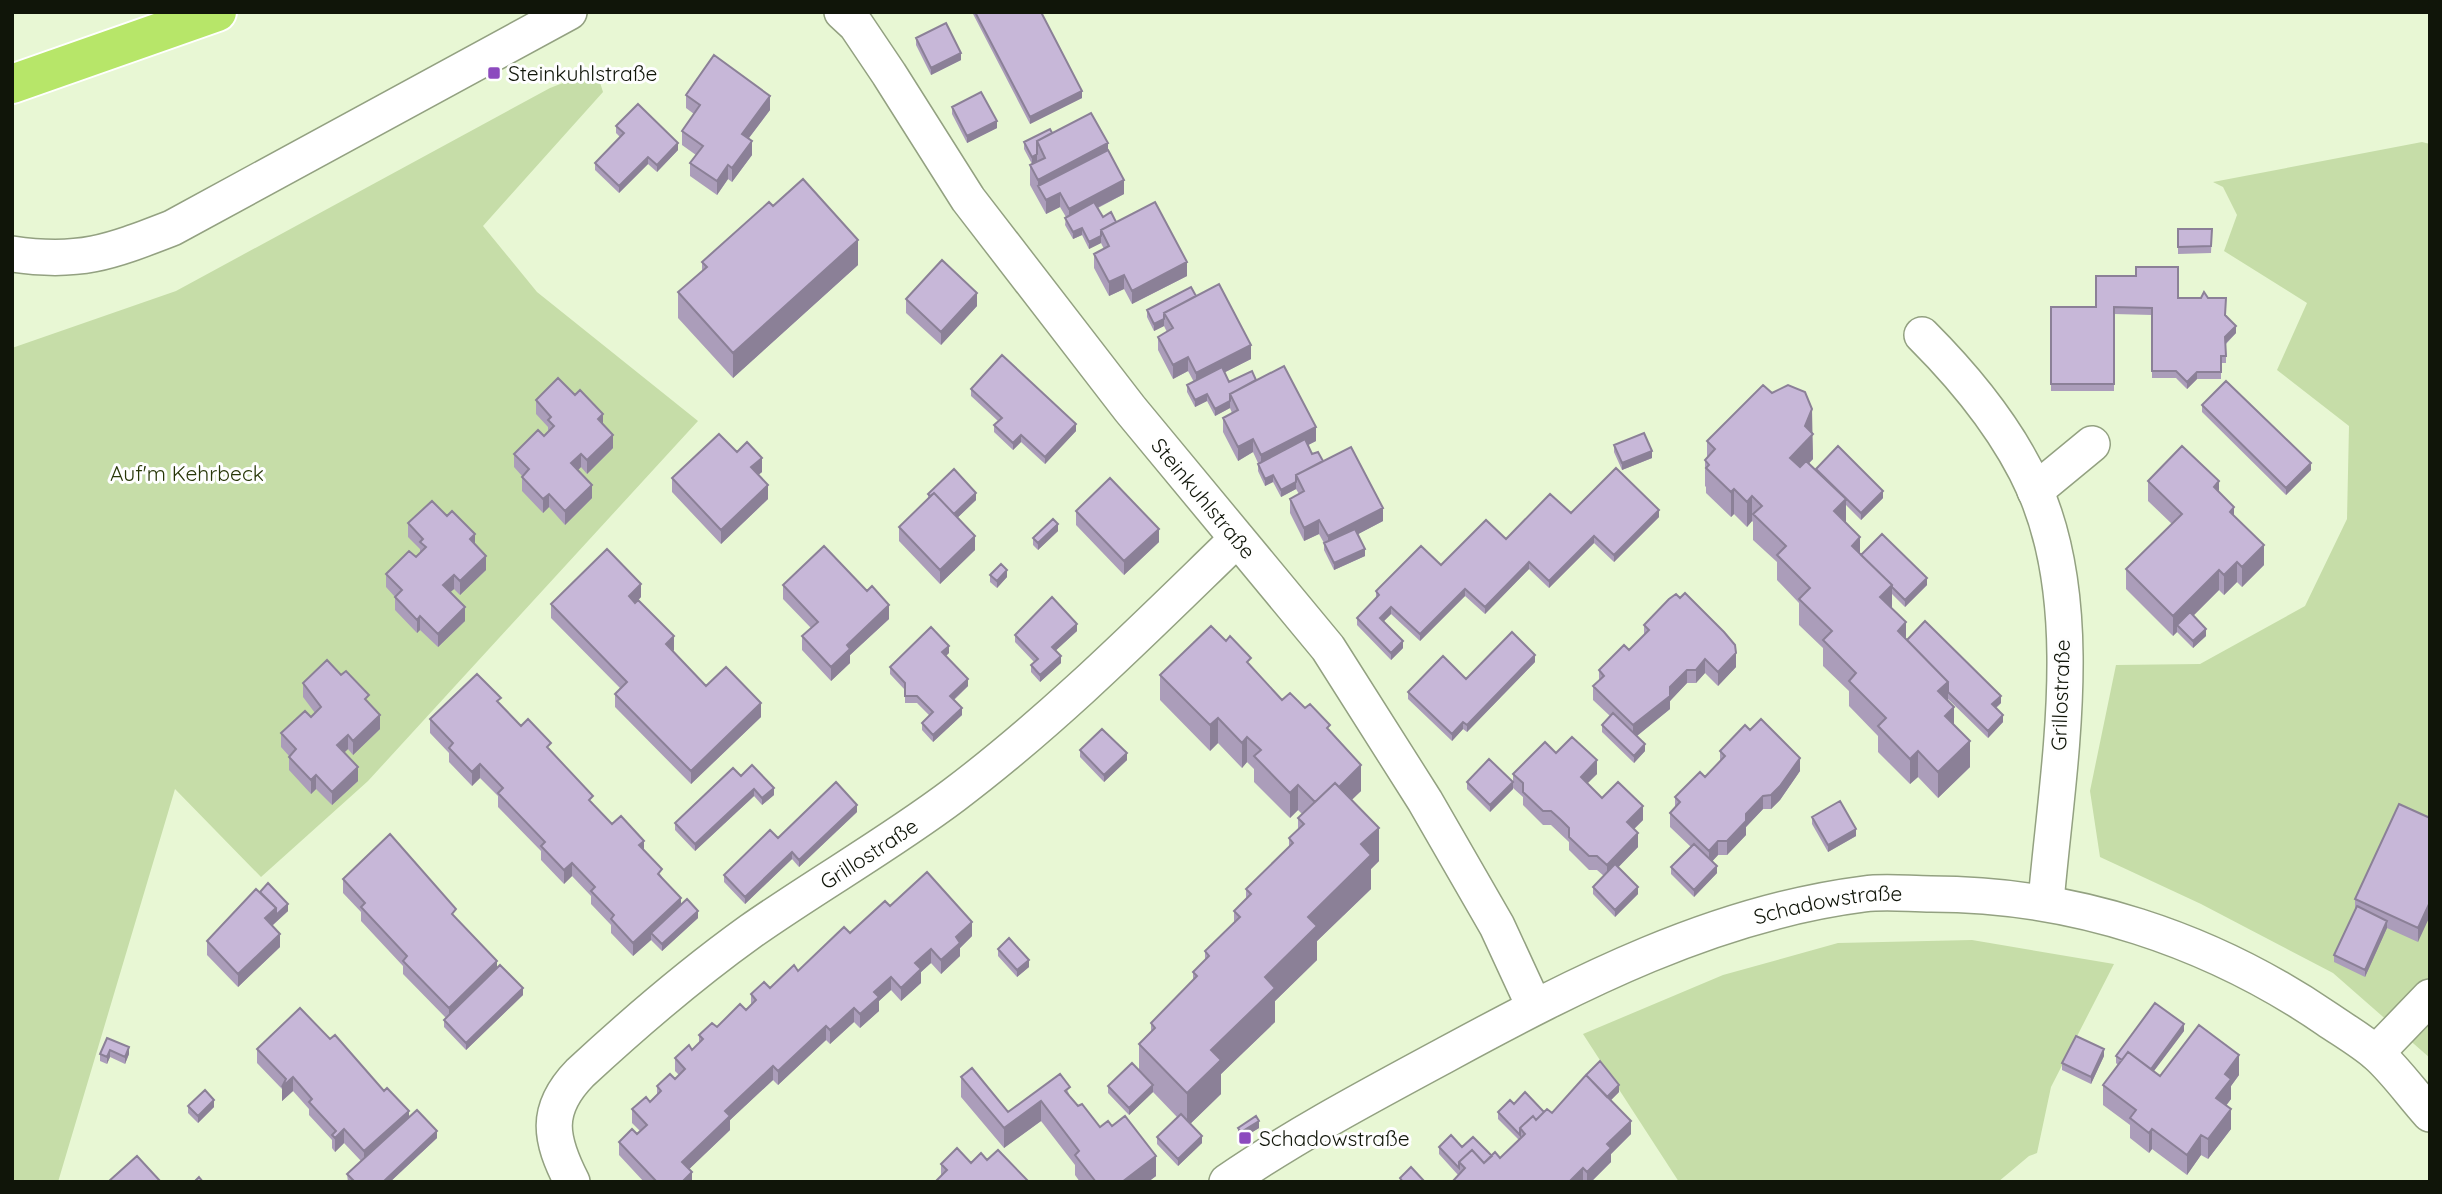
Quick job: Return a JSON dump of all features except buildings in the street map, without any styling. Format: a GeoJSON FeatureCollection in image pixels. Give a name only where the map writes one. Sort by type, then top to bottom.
{"type":"FeatureCollection","features":[{"type":"Feature","properties":{"kind":"highway"},"geometry":{"type":"LineString","coordinates":[[12,84],[216,12]]}},
{"type":"Feature","properties":{"kind":"street"},"geometry":{"type":"LineString","coordinates":[[12,254],[47,259],[107,254],[172,228],[232,199],[569,12]]}},
{"type":"Feature","properties":{"kind":"street","name":"Steinkuhlstraße"},"geometry":{"type":"LineString","coordinates":[[842,12],[856,25],[968,199],[1130,409],[1328,648],[1367,706],[1497,926],[1534,1006]]}},
{"type":"Feature","properties":{"kind":"street","name":"Grillostraße"},"geometry":{"type":"LineString","coordinates":[[1922,335],[1958,371],[2015,451],[2035,491],[2055,552],[2063,634],[2064,692],[2046,902]]}},
{"type":"Feature","properties":{"kind":"street"},"geometry":{"type":"LineString","coordinates":[[2035,491],[2092,444]]}},
{"type":"Feature","properties":{"kind":"street","name":"Grillostraße"},"geometry":{"type":"LineString","coordinates":[[572,1182],[559,1157],[553,1133],[555,1109],[565,1088],[580,1073],[698,971],[754,930],[906,830],[1011,751],[1100,671],[1237,540]]}},
{"type":"Feature","properties":{"kind":"street","name":"Schadowstraße"},"geometry":{"type":"LineString","coordinates":[[1227,1182],[1333,1117],[1534,1006],[1686,938],[1781,911],[1866,894],[1963,894],[2046,902],[2128,922],[2216,955],[2294,997],[2376,1053],[2430,1114]]}},
{"type":"Feature","properties":{"kind":"street"},"geometry":{"type":"LineString","coordinates":[[2376,1053],[2430,998]]}},
{"type":"Feature","properties":{"kind":"green space","name":"Auf'm Kehrbeck"},"geometry":{"type":"Polygon","coordinates":[[[596,70],[603,92],[483,226],[537,292],[698,421],[368,781],[261,877],[175,789],[58,1182],[12,1182],[12,348],[176,291],[550,88],[596,70]]]}},
{"type":"Feature","properties":{"kind":"green space"},"geometry":{"type":"Polygon","coordinates":[[[2422,142],[2430,144],[2430,1058],[2333,973],[2201,904],[2100,857],[2090,791],[2116,665],[2200,664],[2305,606],[2347,519],[2349,426],[2277,370],[2307,303],[2224,251],[2237,215],[2223,187],[2213,182],[2422,142]]]}},
{"type":"Feature","properties":{"kind":"green space"},"geometry":{"type":"Polygon","coordinates":[[[1972,940],[2114,964],[2051,1087],[2037,1153],[2029,1156],[1998,1182],[1679,1182],[1583,1034],[1723,975],[1838,943],[1972,940]]]}},
{"type":"Feature","properties":{"kind":"place","name":"Steinkuhlstraße"},"geometry":{"type":"Point","coordinates":[494,73]}},
{"type":"Feature","properties":{"kind":"place","name":"Schadowstraße"},"geometry":{"type":"Point","coordinates":[1245,1138]}}]}
